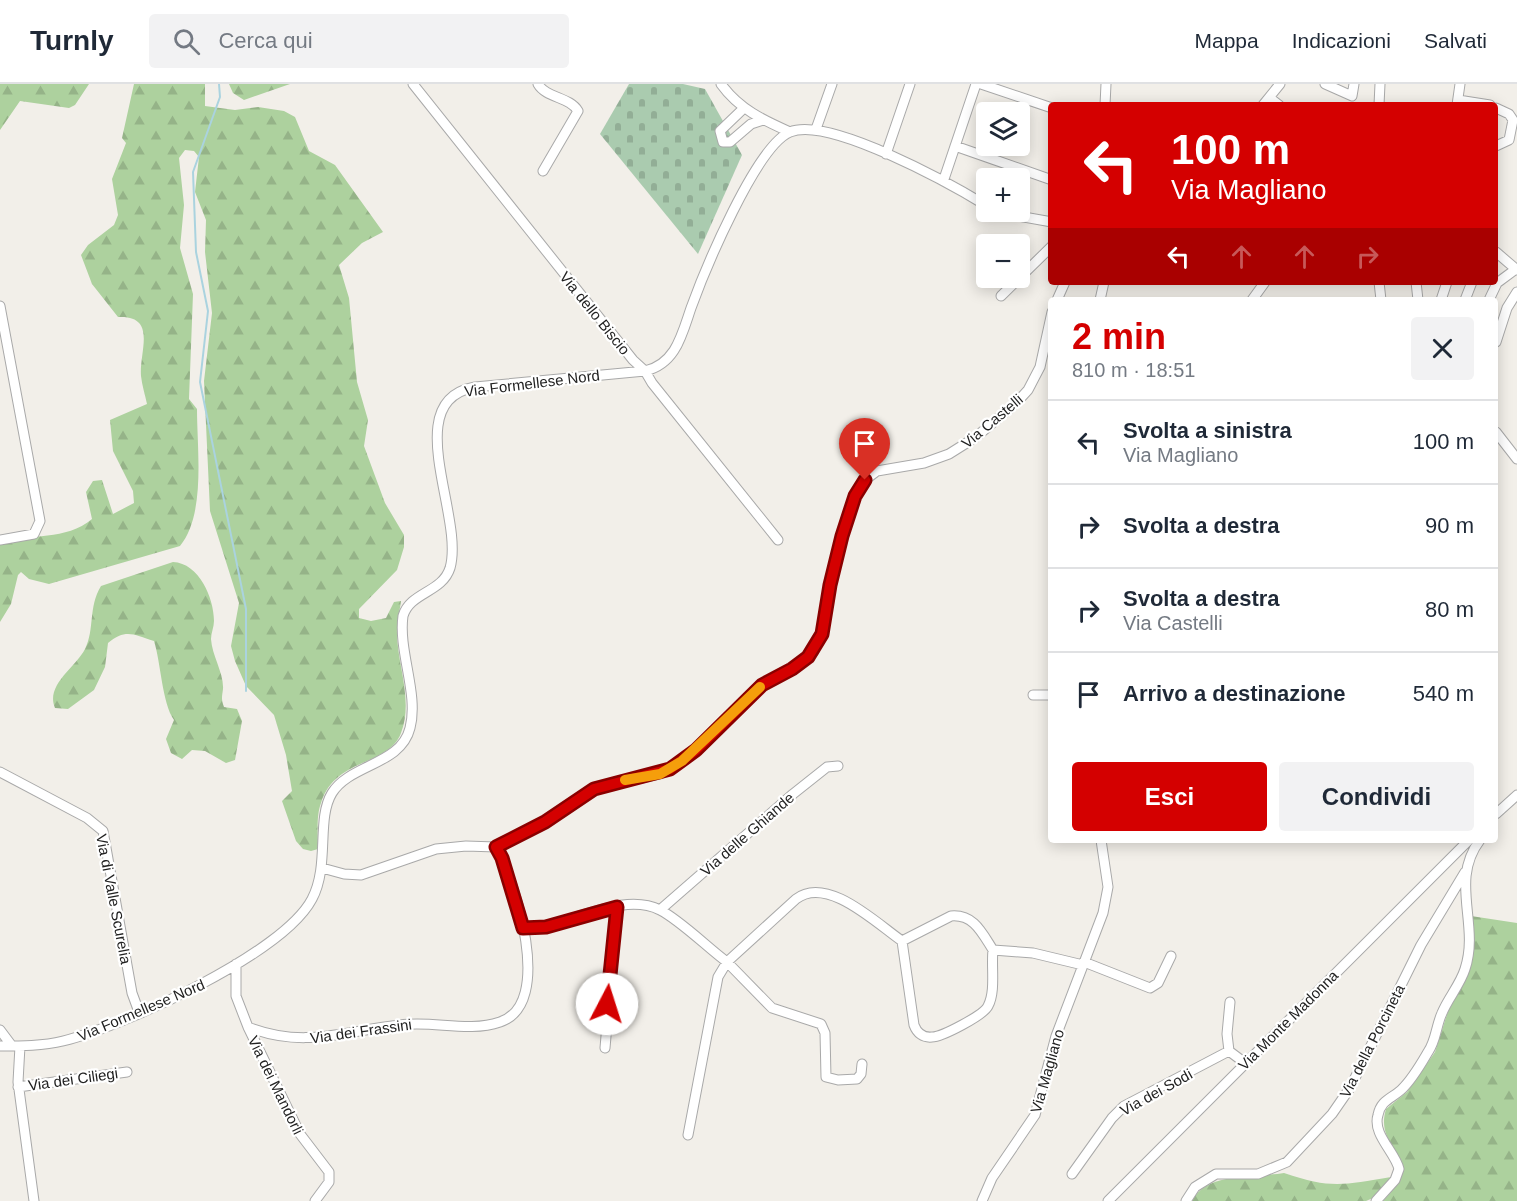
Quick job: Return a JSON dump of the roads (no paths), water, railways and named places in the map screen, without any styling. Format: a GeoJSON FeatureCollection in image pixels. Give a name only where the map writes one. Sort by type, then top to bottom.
{"type":"FeatureCollection","features":[{"type":"Feature","properties":{"kind":"street","name":"Via dello Biscio"},"geometry":{"type":"LineString","coordinates":[[413,84],[778,540]]}},
{"type":"Feature","properties":{"kind":"street"},"geometry":{"type":"LineString","coordinates":[[538,84],[542,89],[575,106],[578,111],[543,171]]}},
{"type":"Feature","properties":{"kind":"street"},"geometry":{"type":"LineString","coordinates":[[721,84],[744,108],[763,120],[790,132],[816,129],[886,154],[944,179],[976,199]]}},
{"type":"Feature","properties":{"kind":"street"},"geometry":{"type":"LineString","coordinates":[[816,129],[832,84]]}},
{"type":"Feature","properties":{"kind":"street"},"geometry":{"type":"LineString","coordinates":[[886,154],[910,84]]}},
{"type":"Feature","properties":{"kind":"street"},"geometry":{"type":"LineString","coordinates":[[944,179],[976,84]]}},
{"type":"Feature","properties":{"kind":"street"},"geometry":{"type":"LineString","coordinates":[[981,84],[1048,107]]}},
{"type":"Feature","properties":{"kind":"street"},"geometry":{"type":"LineString","coordinates":[[1105,102],[1106,84]]}},
{"type":"Feature","properties":{"kind":"street"},"geometry":{"type":"LineString","coordinates":[[1266,101],[1280,84]]}},
{"type":"Feature","properties":{"kind":"street"},"geometry":{"type":"LineString","coordinates":[[1325,84],[1355,101]]}},
{"type":"Feature","properties":{"kind":"street"},"geometry":{"type":"LineString","coordinates":[[1354,84],[1355,101]]}},
{"type":"Feature","properties":{"kind":"street"},"geometry":{"type":"LineString","coordinates":[[1379,102],[1380,84]]}},
{"type":"Feature","properties":{"kind":"street"},"geometry":{"type":"LineString","coordinates":[[1457,102],[1461,84]]}},
{"type":"Feature","properties":{"kind":"street"},"geometry":{"type":"LineString","coordinates":[[744,108],[720,131],[720,136],[725,143],[731,142],[751,124],[763,120]]}},
{"type":"Feature","properties":{"kind":"street"},"geometry":{"type":"LineString","coordinates":[[1498,111],[1509,114],[1513,120],[1509,140],[1498,145]]}},
{"type":"Feature","properties":{"kind":"street","name":"Via Formellese Nord"},"geometry":{"type":"LineString","coordinates":[[0,1046],[67,1040],[199,987],[236,964],[299,917],[315,891],[321,868],[325,813],[331,794],[342,782],[401,747],[411,727],[402,616],[410,603],[443,581],[451,561],[451,532],[436,433],[438,414],[444,402],[458,391],[475,387],[645,371],[663,363],[674,352],[704,273],[733,213],[768,153],[790,132]]}},
{"type":"Feature","properties":{"kind":"street"},"geometry":{"type":"LineString","coordinates":[[955,146],[1048,179]]}},
{"type":"Feature","properties":{"kind":"street"},"geometry":{"type":"LineString","coordinates":[[1030,218],[1048,221]]}},
{"type":"Feature","properties":{"kind":"street"},"geometry":{"type":"LineString","coordinates":[[1001,296],[1048,250]]}},
{"type":"Feature","properties":{"kind":"street"},"geometry":{"type":"LineString","coordinates":[[1498,254],[1516,269],[1498,282]]}},
{"type":"Feature","properties":{"kind":"street"},"geometry":{"type":"LineString","coordinates":[[1498,336],[1507,308],[1517,292]]}},
{"type":"Feature","properties":{"kind":"street"},"geometry":{"type":"LineString","coordinates":[[0,306],[40,521],[34,534],[0,540]]}},
{"type":"Feature","properties":{"kind":"street","name":"Via Castelli"},"geometry":{"type":"LineString","coordinates":[[321,868],[344,874],[360,875],[436,849],[466,846],[496,847],[545,822],[594,789],[670,769],[696,750],[762,685],[792,669],[808,657],[822,634],[840,543],[854,498],[863,483],[877,471],[918,465],[949,454],[976,436],[1028,390],[1040,367],[1048,330]]}},
{"type":"Feature","properties":{"kind":"street"},"geometry":{"type":"LineString","coordinates":[[1498,435],[1517,459]]}},
{"type":"Feature","properties":{"kind":"street"},"geometry":{"type":"LineString","coordinates":[[1033,695],[1048,695]]}},
{"type":"Feature","properties":{"kind":"street","name":"Via delle Ghiande"},"geometry":{"type":"LineString","coordinates":[[660,910],[793,794],[827,767],[838,766]]}},
{"type":"Feature","properties":{"kind":"street","name":"Via di Valle Scurelia"},"geometry":{"type":"LineString","coordinates":[[0,772],[87,818],[103,831],[117,919],[132,993],[139,1012]]}},
{"type":"Feature","properties":{"kind":"street"},"geometry":{"type":"LineString","coordinates":[[1498,812],[1517,795]]}},
{"type":"Feature","properties":{"kind":"street","name":"Via Magliano"},"geometry":{"type":"LineString","coordinates":[[982,1201],[992,1178],[1035,1115],[1053,1045],[1107,898],[1101,843]]}},
{"type":"Feature","properties":{"kind":"street","name":"Via Monte Madonna"},"geometry":{"type":"LineString","coordinates":[[1108,1201],[1466,843]]}},
{"type":"Feature","properties":{"kind":"street","name":"Via della Porcineta"},"geometry":{"type":"LineString","coordinates":[[1186,1201],[1197,1185],[1216,1174],[1258,1174],[1287,1162],[1332,1114],[1350,1088],[1421,945],[1465,872],[1469,857],[1478,843]]}},
{"type":"Feature","properties":{"kind":"street","name":"Via dei Frassini"},"geometry":{"type":"LineString","coordinates":[[260,1032],[290,1038],[314,1039],[400,1024],[474,1027],[505,1020],[517,1012],[527,992],[528,968],[523,928],[502,858],[496,847]]}},
{"type":"Feature","properties":{"kind":"street"},"geometry":{"type":"LineString","coordinates":[[1376,1201],[1395,1180],[1400,1169],[1377,1123],[1381,1104],[1401,1090],[1428,1053],[1442,1013],[1465,969],[1469,937],[1464,895],[1465,872]]}},
{"type":"Feature","properties":{"kind":"street"},"geometry":{"type":"LineString","coordinates":[[688,1136],[718,977],[727,962],[796,899],[814,891],[840,898],[903,941],[914,1025],[921,1035],[930,1037],[942,1034],[986,1010],[991,997],[993,950],[974,922],[960,916],[951,916],[903,941]]}},
{"type":"Feature","properties":{"kind":"street"},"geometry":{"type":"LineString","coordinates":[[523,928],[546,927],[617,907],[636,906],[660,910],[727,962],[772,1008],[822,1026],[826,1077],[838,1080],[857,1079],[861,1074],[862,1064]]}},
{"type":"Feature","properties":{"kind":"street"},"geometry":{"type":"LineString","coordinates":[[605,1048],[617,907]]}},
{"type":"Feature","properties":{"kind":"street"},"geometry":{"type":"LineString","coordinates":[[993,950],[1033,953],[1084,963],[1150,988],[1158,983],[1170,956]]}},
{"type":"Feature","properties":{"kind":"street","name":"Via dei Mandorli"},"geometry":{"type":"LineString","coordinates":[[236,964],[237,1000],[248,1027],[301,1136],[328,1170],[329,1182],[315,1201]]}},
{"type":"Feature","properties":{"kind":"street"},"geometry":{"type":"LineString","coordinates":[[1230,1002],[1227,1034],[1229,1051],[1245,1063]]}},
{"type":"Feature","properties":{"kind":"street","name":"Via dei Mandorli"},"geometry":{"type":"LineString","coordinates":[[248,1027],[260,1032]]}},
{"type":"Feature","properties":{"kind":"street"},"geometry":{"type":"LineString","coordinates":[[0,1030],[16,1046],[18,1087],[34,1201]]}},
{"type":"Feature","properties":{"kind":"street","name":"Via dei Sodi"},"geometry":{"type":"LineString","coordinates":[[1072,1174],[1112,1118],[1124,1106],[1229,1051]]}},
{"type":"Feature","properties":{"kind":"street","name":"Via dei Ciliegi"},"geometry":{"type":"LineString","coordinates":[[18,1087],[127,1072]]}},
{"type":"Feature","properties":{"kind":"waterway"},"geometry":{"type":"LineString","coordinates":[[219,84],[220,97],[193,172],[196,252],[208,311],[200,382],[246,609],[246,691]]}}]}
